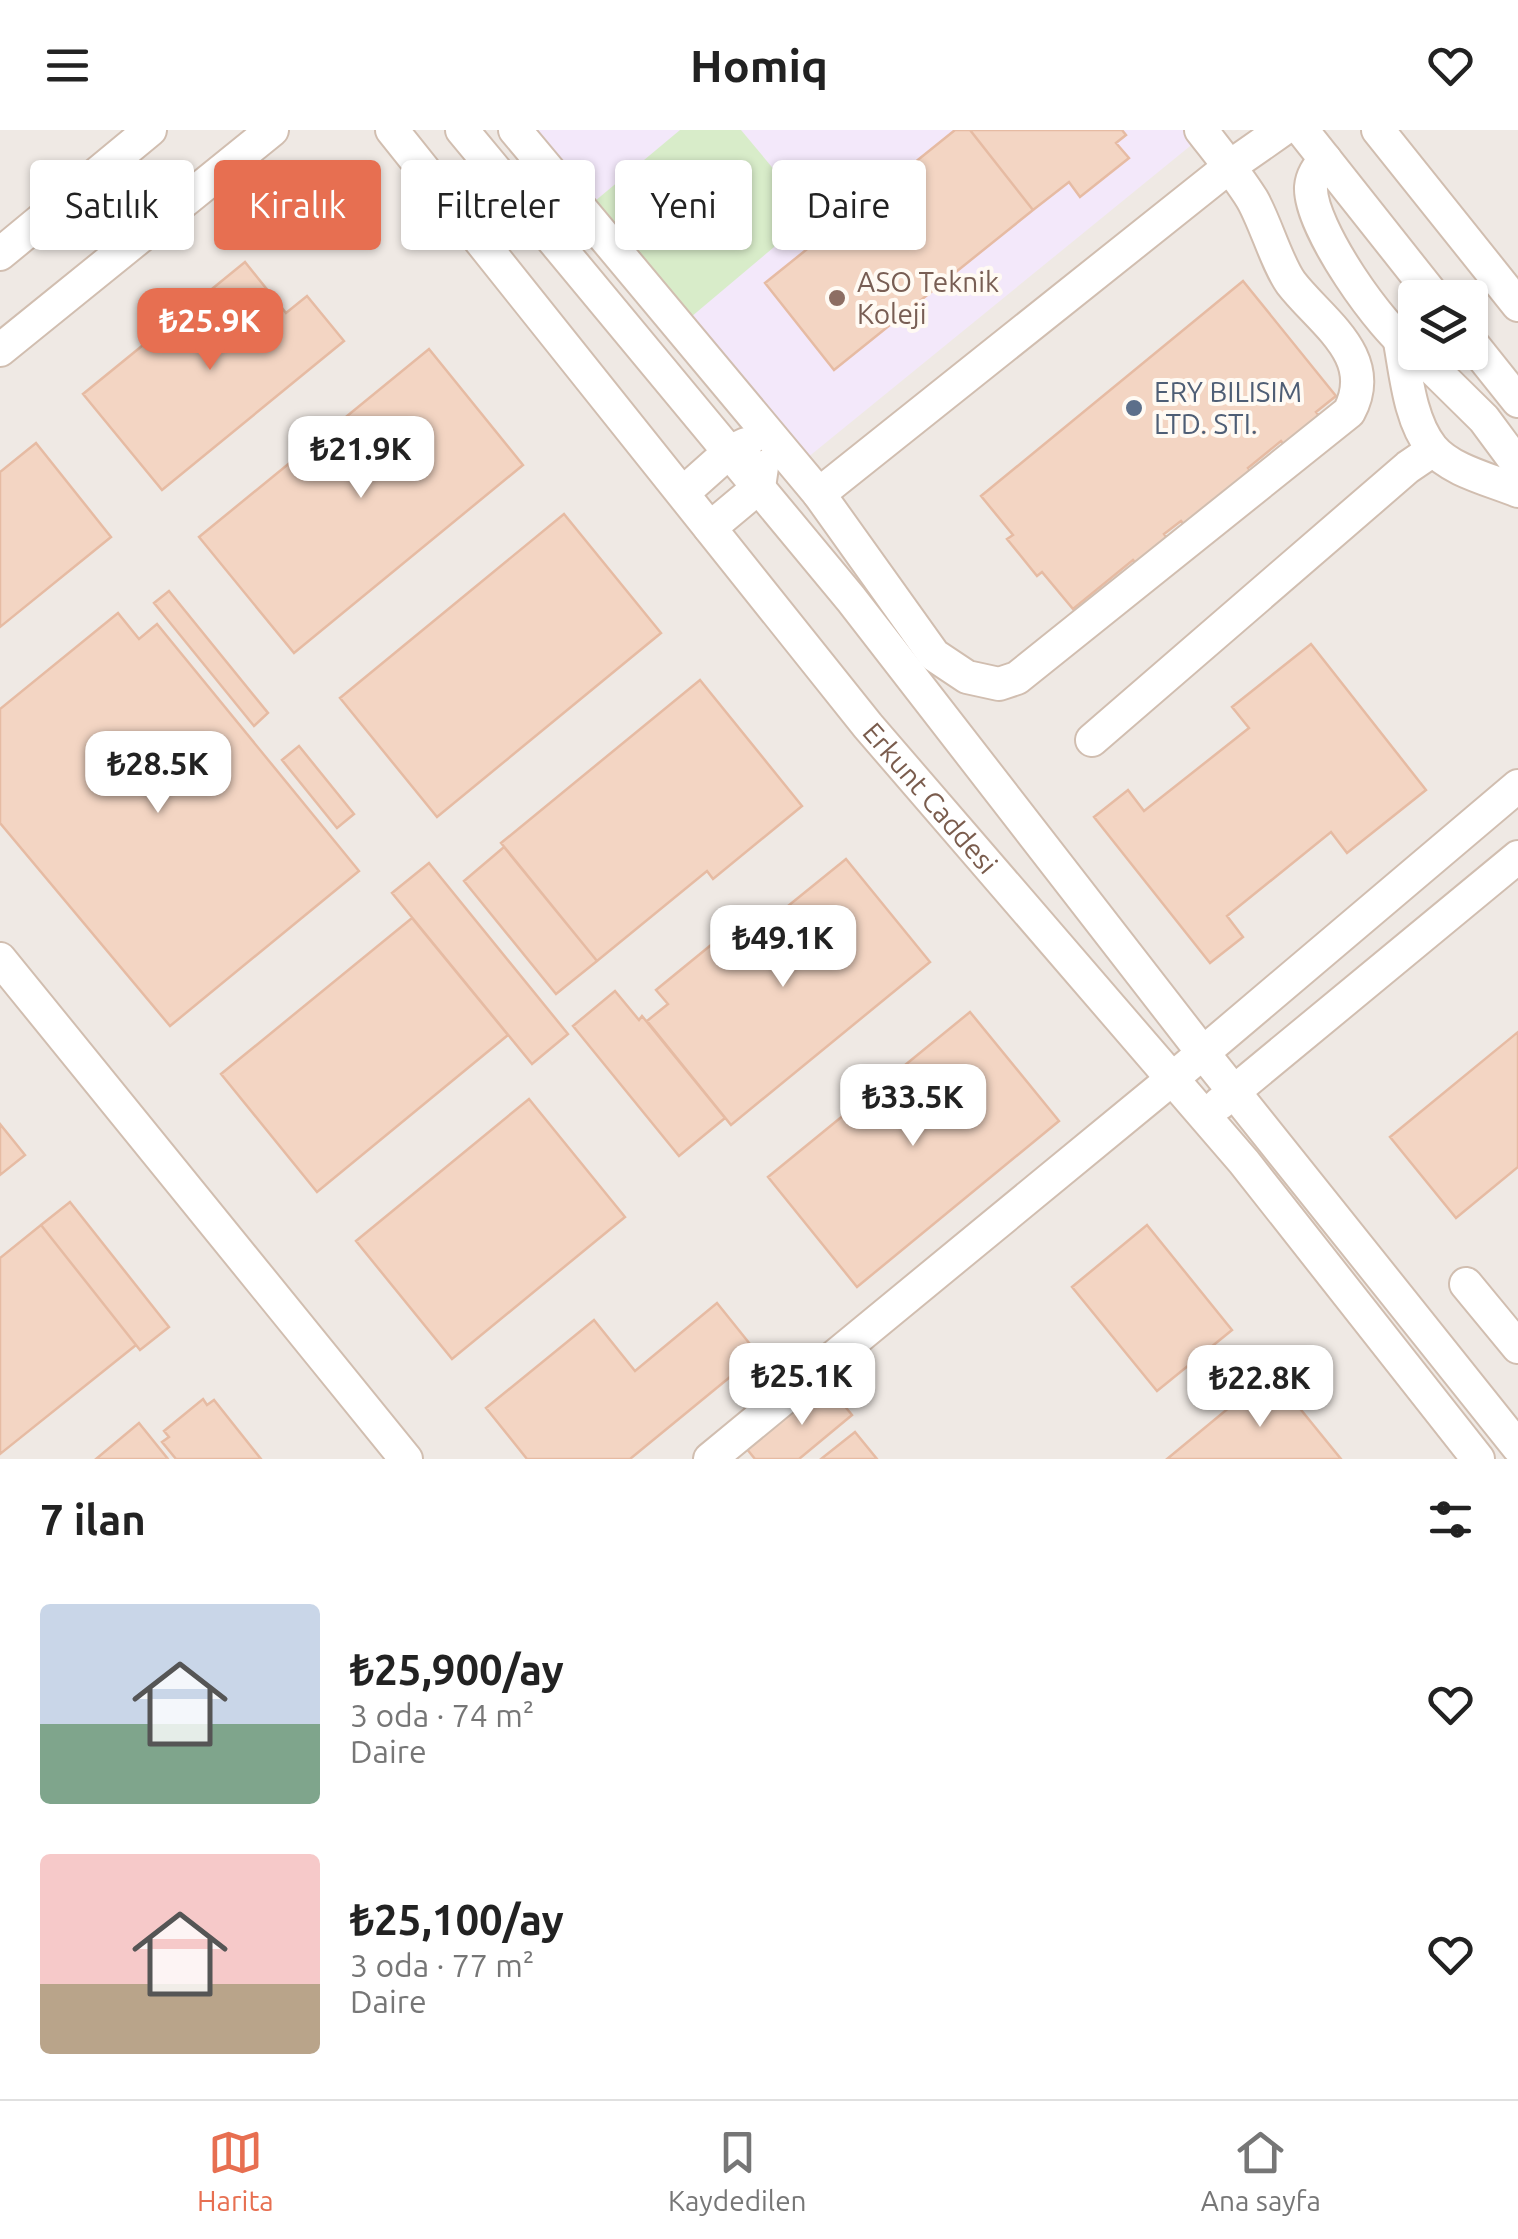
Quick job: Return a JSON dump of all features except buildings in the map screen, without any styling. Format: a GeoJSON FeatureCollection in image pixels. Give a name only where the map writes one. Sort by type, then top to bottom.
{"type":"FeatureCollection","features":[{"type":"Feature","properties":{"kind":"street"},"geometry":{"type":"LineString","coordinates":[[0,254],[150,130]]}},
{"type":"Feature","properties":{"kind":"street"},"geometry":{"type":"LineString","coordinates":[[0,350],[272,130]]}},
{"type":"Feature","properties":{"kind":"street","name":"Erkunt Caddesi"},"geometry":{"type":"LineString","coordinates":[[392,130],[868,726],[1204,1116],[1478,1459]]}},
{"type":"Feature","properties":{"kind":"street"},"geometry":{"type":"LineString","coordinates":[[462,130],[851,598],[1203,1053],[1518,1447]]}},
{"type":"Feature","properties":{"kind":"street"},"geometry":{"type":"LineString","coordinates":[[515,130],[819,494],[934,655],[967,677],[999,684],[1017,678],[1349,412],[1358,394],[1341,335],[1289,281],[1252,198],[1202,130]]}},
{"type":"Feature","properties":{"kind":"street"},"geometry":{"type":"LineString","coordinates":[[819,494],[1229,167],[1282,130]]}},
{"type":"Feature","properties":{"kind":"street"},"geometry":{"type":"LineString","coordinates":[[1302,130],[1421,280]]}},
{"type":"Feature","properties":{"kind":"street"},"geometry":{"type":"LineString","coordinates":[[1378,130],[1518,305]]}},
{"type":"Feature","properties":{"kind":"street"},"geometry":{"type":"LineString","coordinates":[[1325,160],[1312,180],[1315,210],[1345,268],[1398,334]]}},
{"type":"Feature","properties":{"kind":"street"},"geometry":{"type":"LineString","coordinates":[[1488,364],[1518,401]]}},
{"type":"Feature","properties":{"kind":"street"},"geometry":{"type":"LineString","coordinates":[[1411,370],[1412,399],[1422,430],[1434,450],[1453,464],[1518,490]]}},
{"type":"Feature","properties":{"kind":"street"},"geometry":{"type":"LineString","coordinates":[[1432,370],[1484,419],[1518,465]]}},
{"type":"Feature","properties":{"kind":"street"},"geometry":{"type":"LineString","coordinates":[[683,493],[729,452],[768,433]]}},
{"type":"Feature","properties":{"kind":"street"},"geometry":{"type":"LineString","coordinates":[[710,528],[759,488],[768,433]]}},
{"type":"Feature","properties":{"kind":"street"},"geometry":{"type":"LineString","coordinates":[[1092,740],[1408,467],[1434,450]]}},
{"type":"Feature","properties":{"kind":"street"},"geometry":{"type":"LineString","coordinates":[[710,1459],[1203,1053],[1518,786]]}},
{"type":"Feature","properties":{"kind":"street"},"geometry":{"type":"LineString","coordinates":[[1204,1116],[1518,857]]}},
{"type":"Feature","properties":{"kind":"street"},"geometry":{"type":"LineString","coordinates":[[0,958],[406,1459]]}},
{"type":"Feature","properties":{"kind":"street"},"geometry":{"type":"LineString","coordinates":[[1466,1284],[1518,1347]]}},
{"type":"Feature","properties":{"kind":"shaded area"},"geometry":{"type":"Polygon","coordinates":[[[0,130],[1518,130],[1518,1459],[0,1459],[0,130]]]}},
{"type":"Feature","properties":{"kind":"shaded area","name":"ASO Teknik Koleji"},"geometry":{"type":"Polygon","coordinates":[[[527,130],[1194,130],[1200,138],[807,458],[629,250],[752,250],[752,160],[615,160],[615,233],[595,210],[595,160],[553,160],[527,130]]]}},
{"type":"Feature","properties":{"kind":"green space"},"geometry":{"type":"Polygon","coordinates":[[[680,130],[741,130],[772,167],[772,249],[691,317],[636,250],[752,250],[752,160],[644,160],[680,130]]]}},
{"type":"Feature","properties":{"kind":"green space"},"geometry":{"type":"Polygon","coordinates":[[[615,184],[615,225],[595,201],[615,184]]]}},
{"type":"Feature","properties":{"kind":"place","name":"ASO Teknik Koleji"},"geometry":{"type":"Point","coordinates":[837,298]}},
{"type":"Feature","properties":{"kind":"place","name":"ERY BILISIM LTD. STI."},"geometry":{"type":"Point","coordinates":[1134,408]}}]}
